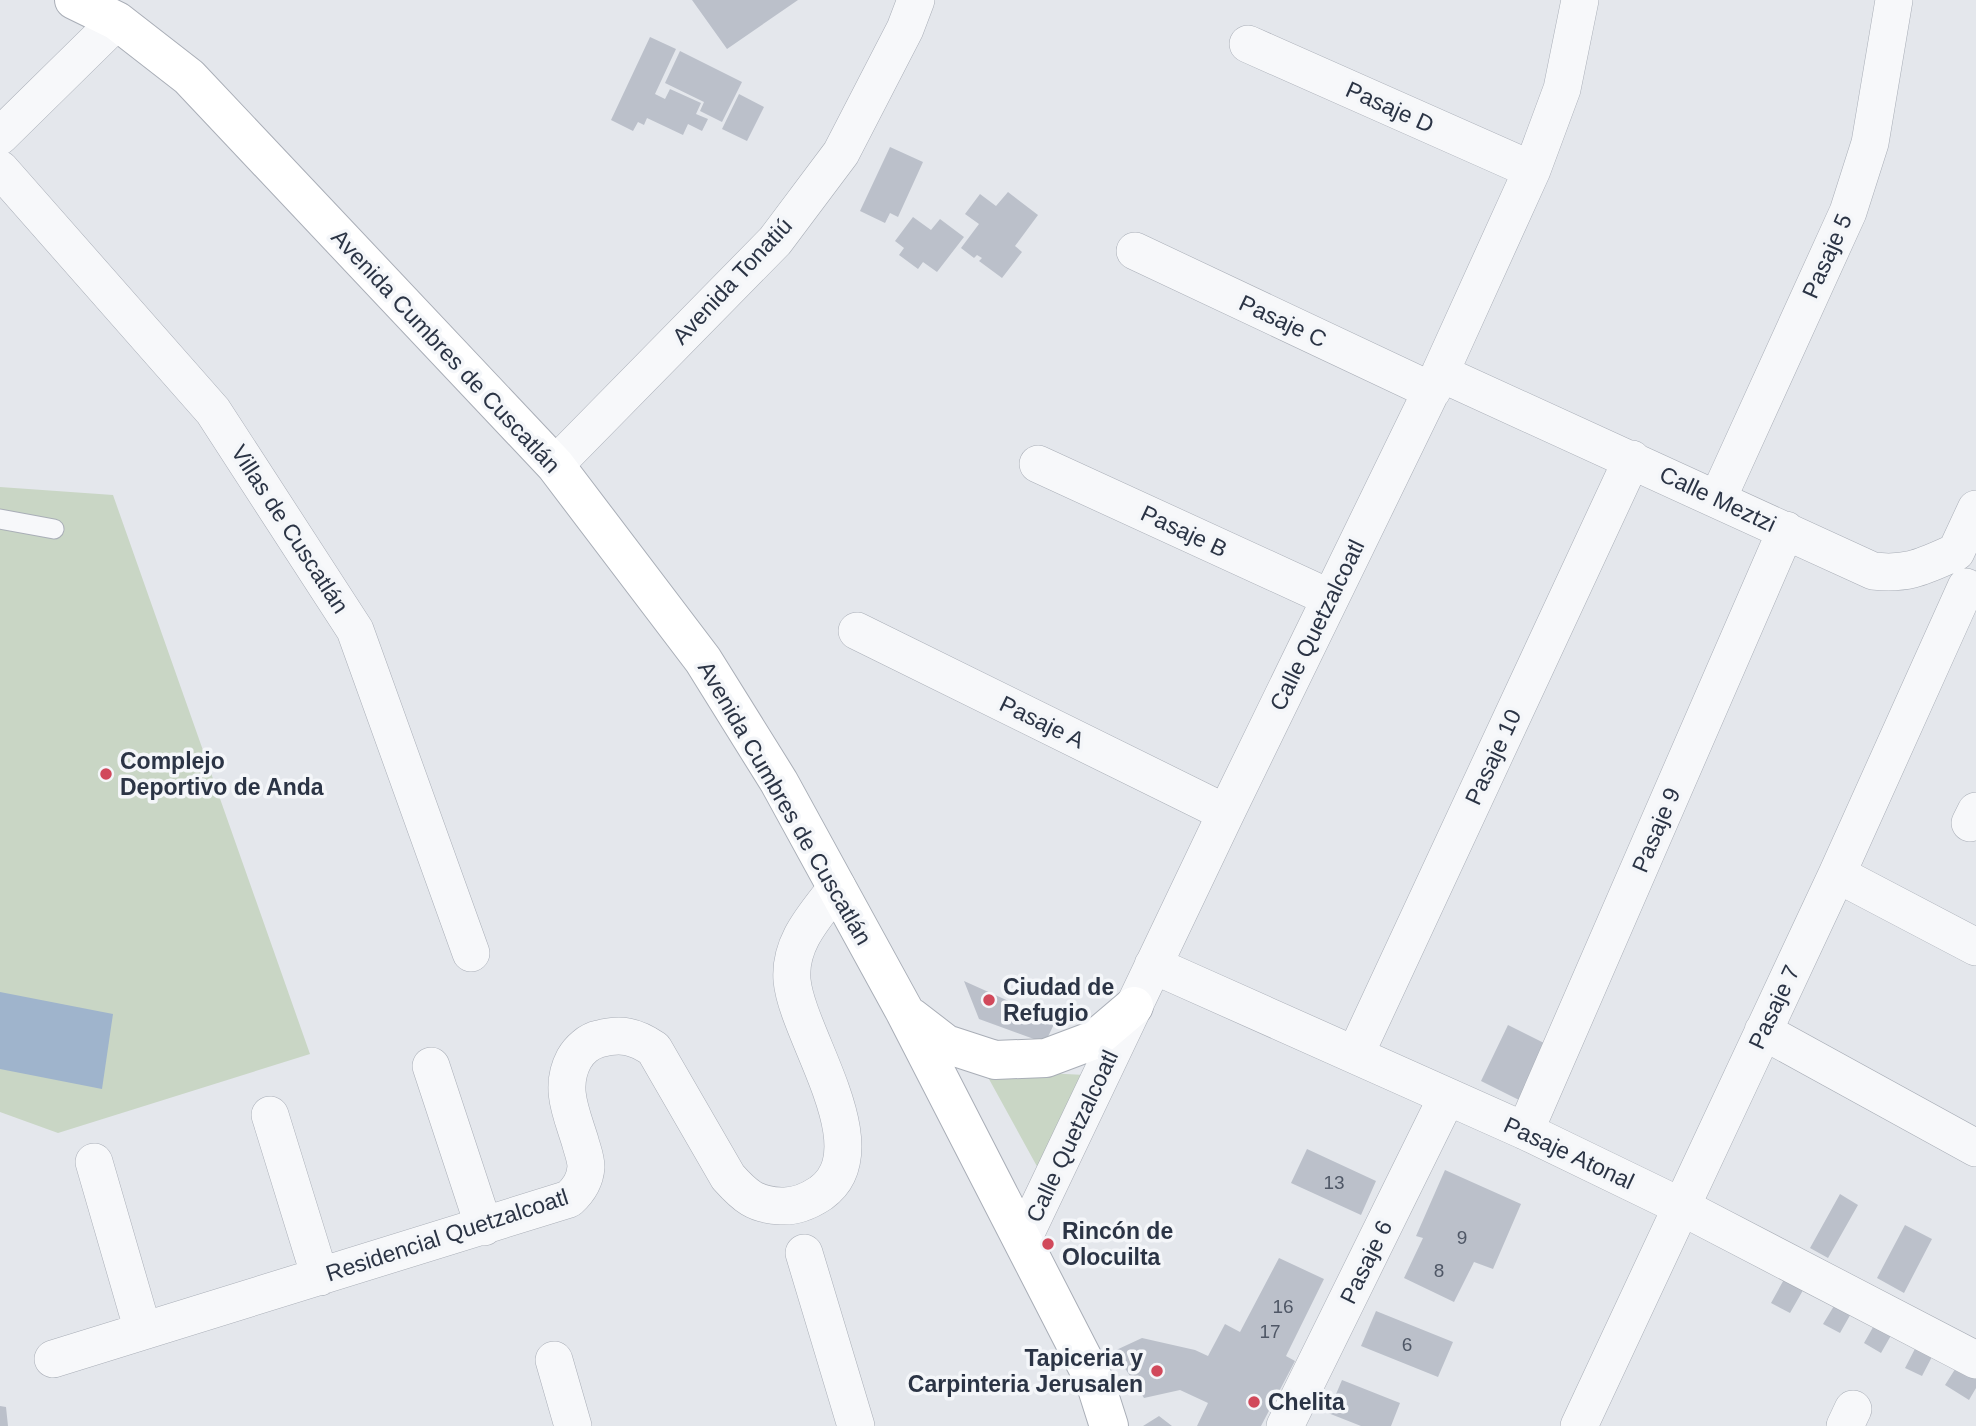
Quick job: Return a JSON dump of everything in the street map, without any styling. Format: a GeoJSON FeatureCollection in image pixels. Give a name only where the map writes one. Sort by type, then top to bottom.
{"type":"FeatureCollection","features":[{"type":"Feature","properties":{"kind":"main road","name":"Avenida Cumbres de Cuscatlán"},"geometry":{"type":"LineString","coordinates":[[74,0],[129,11],[555,464],[703,660],[779,782],[905,1012],[1095,1382],[1109,1426]]}},
{"type":"Feature","properties":{"kind":"main road"},"geometry":{"type":"LineString","coordinates":[[905,1012],[946,1044],[995,1060],[1046,1058],[1094,1040],[1134,1006]]}},
{"type":"Feature","properties":{"kind":"street","name":"Avenida Tonatiú"},"geometry":{"type":"LineString","coordinates":[[555,464],[775,241],[841,153],[905,29],[916,0]]}},
{"type":"Feature","properties":{"kind":"street","name":"Calle Quetzalcoatl"},"geometry":{"type":"LineString","coordinates":[[1023,1239],[1436,382],[1532,170],[1562,89],[1580,0]]}},
{"type":"Feature","properties":{"kind":"street","name":"Pasaje 5"},"geometry":{"type":"LineString","coordinates":[[1718,498],[1847,212],[1870,142],[1894,0]]}},
{"type":"Feature","properties":{"kind":"street"},"geometry":{"type":"LineString","coordinates":[[0,136],[129,11]]}},
{"type":"Feature","properties":{"kind":"street","name":"Pasaje D"},"geometry":{"type":"LineString","coordinates":[[1248,44],[1532,170]]}},
{"type":"Feature","properties":{"kind":"street","name":"Villas de Cuscatlán"},"geometry":{"type":"LineString","coordinates":[[0,169],[213,411],[355,630],[471,953]]}},
{"type":"Feature","properties":{"kind":"street","name":"Pasaje C"},"geometry":{"type":"LineString","coordinates":[[1135,251],[1436,382]]}},
{"type":"Feature","properties":{"kind":"street","name":"Calle Meztzi"},"geometry":{"type":"LineString","coordinates":[[1436,382],[1632,459],[1873,571],[1912,571],[1956,552]]}},
{"type":"Feature","properties":{"kind":"street","name":"Pasaje 10"},"geometry":{"type":"LineString","coordinates":[[1355,1055],[1632,459]]}},
{"type":"Feature","properties":{"kind":"street","name":"Pasaje B"},"geometry":{"type":"LineString","coordinates":[[1038,464],[1330,598]]}},
{"type":"Feature","properties":{"kind":"street"},"geometry":{"type":"LineString","coordinates":[[1971,589],[1956,552],[1976,509]]}},
{"type":"Feature","properties":{"kind":"street","name":"Pasaje 9"},"geometry":{"type":"LineString","coordinates":[[1525,1131],[1786,530]]}},
{"type":"Feature","properties":{"kind":"street","name":"Pasaje 7"},"geometry":{"type":"LineString","coordinates":[[1579,1426],[1971,589]]}},
{"type":"Feature","properties":{"kind":"street","name":"Pasaje A"},"geometry":{"type":"LineString","coordinates":[[858,631],[1226,813]]}},
{"type":"Feature","properties":{"kind":"street"},"geometry":{"type":"LineString","coordinates":[[1837,874],[1976,947]]}},
{"type":"Feature","properties":{"kind":"street","name":"Residencial Quetzalcoatl"},"geometry":{"type":"LineString","coordinates":[[52,1359],[569,1199],[579,1190],[585,1177],[586,1163],[568,1103],[565,1086],[568,1070],[577,1054],[593,1040],[617,1034],[639,1039],[654,1049],[728,1177],[744,1195],[765,1205],[790,1206],[810,1200],[826,1189],[838,1173],[844,1154],[842,1128],[792,981],[793,956],[801,934],[837,887]]}},
{"type":"Feature","properties":{"kind":"street","name":"Pasaje Atonal"},"geometry":{"type":"LineString","coordinates":[[1153,965],[1525,1131],[1680,1206],[1976,1360]]}},
{"type":"Feature","properties":{"kind":"street"},"geometry":{"type":"LineString","coordinates":[[1763,1031],[1976,1148]]}},
{"type":"Feature","properties":{"kind":"street"},"geometry":{"type":"LineString","coordinates":[[431,1066],[484,1227]]}},
{"type":"Feature","properties":{"kind":"street","name":"Pasaje 6"},"geometry":{"type":"LineString","coordinates":[[1285,1426],[1447,1097]]}},
{"type":"Feature","properties":{"kind":"street"},"geometry":{"type":"LineString","coordinates":[[270,1115],[320,1277]]}},
{"type":"Feature","properties":{"kind":"street"},"geometry":{"type":"LineString","coordinates":[[94,1162],[143,1331]]}},
{"type":"Feature","properties":{"kind":"street"},"geometry":{"type":"LineString","coordinates":[[804,1253],[856,1426]]}},
{"type":"Feature","properties":{"kind":"street"},"geometry":{"type":"LineString","coordinates":[[554,1360],[573,1426]]}},
{"type":"Feature","properties":{"kind":"lane"},"geometry":{"type":"LineString","coordinates":[[0,519],[54,529]]}},
{"type":"Feature","properties":{"kind":"green space","name":"Complejo Deportivo de Anda"},"geometry":{"type":"Polygon","coordinates":[[[0,487],[113,495],[310,1054],[58,1133],[0,1112],[0,487]]]}},
{"type":"Feature","properties":{"kind":"green space"},"geometry":{"type":"Polygon","coordinates":[[[984,1070],[1085,1075],[1039,1170],[984,1070]]]}},
{"type":"Feature","properties":{"kind":"water"},"geometry":{"type":"Polygon","coordinates":[[[0,992],[113,1014],[102,1089],[0,1069],[0,992]]]}},
{"type":"Feature","properties":{"kind":"building"},"geometry":{"type":"Polygon","coordinates":[[[692,0],[798,0],[727,49],[692,0]]]}},
{"type":"Feature","properties":{"kind":"building"},"geometry":{"type":"Polygon","coordinates":[[[650,37],[676,49],[655,94],[665,99],[670,89],[701,103],[696,114],[708,119],[702,131],[688,124],[683,135],[647,118],[644,125],[638,122],[633,131],[611,120],[650,37]]]}},
{"type":"Feature","properties":{"kind":"building"},"geometry":{"type":"Polygon","coordinates":[[[680,51],[742,82],[722,122],[700,111],[704,102],[665,83],[680,51]]]}},
{"type":"Feature","properties":{"kind":"building"},"geometry":{"type":"Polygon","coordinates":[[[739,94],[764,107],[747,141],[722,129],[739,94]]]}},
{"type":"Feature","properties":{"kind":"building"},"geometry":{"type":"Polygon","coordinates":[[[890,147],[923,162],[898,217],[890,213],[885,223],[860,211],[890,147]]]}},
{"type":"Feature","properties":{"kind":"building"},"geometry":{"type":"Polygon","coordinates":[[[1008,192],[1038,215],[1015,246],[1022,252],[1002,278],[979,261],[982,258],[977,255],[974,258],[961,248],[979,224],[965,214],[980,194],[996,206],[1008,192]]]}},
{"type":"Feature","properties":{"kind":"building"},"geometry":{"type":"Polygon","coordinates":[[[913,217],[931,230],[940,219],[964,237],[937,272],[923,262],[918,269],[899,255],[904,248],[895,241],[913,217]]]}},
{"type":"Feature","properties":{"kind":"building","name":"Ciudad de Refugio"},"geometry":{"type":"Polygon","coordinates":[[[964,981],[1055,1022],[1045,1043],[979,1019],[964,981]]]}},
{"type":"Feature","properties":{"kind":"building"},"geometry":{"type":"Polygon","coordinates":[[[1508,1025],[1550,1046],[1523,1102],[1481,1081],[1508,1025]]]}},
{"type":"Feature","properties":{"kind":"building"},"geometry":{"type":"Polygon","coordinates":[[[1307,1149],[1376,1181],[1361,1215],[1291,1183],[1307,1149]]]}},
{"type":"Feature","properties":{"kind":"building"},"geometry":{"type":"Polygon","coordinates":[[[1445,1170],[1521,1204],[1493,1269],[1474,1262],[1454,1302],[1404,1278],[1423,1238],[1416,1236],[1445,1170]]]}},
{"type":"Feature","properties":{"kind":"building"},"geometry":{"type":"Polygon","coordinates":[[[1840,1194],[1858,1205],[1828,1258],[1810,1248],[1840,1194]]]}},
{"type":"Feature","properties":{"kind":"building"},"geometry":{"type":"Polygon","coordinates":[[[1905,1225],[1932,1239],[1904,1293],[1877,1278],[1905,1225]]]}},
{"type":"Feature","properties":{"kind":"building"},"geometry":{"type":"Polygon","coordinates":[[[1279,1258],[1324,1279],[1286,1356],[1295,1361],[1261,1426],[1197,1426],[1208,1403],[1180,1390],[1144,1398],[1114,1351],[1142,1338],[1195,1350],[1208,1356],[1225,1324],[1240,1332],[1279,1258]]]}},
{"type":"Feature","properties":{"kind":"building"},"geometry":{"type":"Polygon","coordinates":[[[1787,1274],[1806,1285],[1790,1313],[1771,1303],[1787,1274]]]}},
{"type":"Feature","properties":{"kind":"building"},"geometry":{"type":"Polygon","coordinates":[[[1837,1301],[1853,1310],[1840,1333],[1823,1324],[1837,1301]]]}},
{"type":"Feature","properties":{"kind":"building"},"geometry":{"type":"Polygon","coordinates":[[[1376,1311],[1453,1342],[1438,1377],[1361,1346],[1376,1311]]]}},
{"type":"Feature","properties":{"kind":"building"},"geometry":{"type":"Polygon","coordinates":[[[1876,1322],[1893,1332],[1881,1353],[1864,1343],[1876,1322]]]}},
{"type":"Feature","properties":{"kind":"building"},"geometry":{"type":"Polygon","coordinates":[[[1918,1343],[1935,1351],[1922,1376],[1905,1368],[1918,1343]]]}},
{"type":"Feature","properties":{"kind":"building"},"geometry":{"type":"Polygon","coordinates":[[[1959,1363],[1976,1373],[1976,1388],[1969,1400],[1945,1385],[1959,1363]]]}},
{"type":"Feature","properties":{"kind":"building"},"geometry":{"type":"Polygon","coordinates":[[[1342,1380],[1400,1403],[1391,1426],[1361,1426],[1328,1413],[1342,1380]]]}},
{"type":"Feature","properties":{"kind":"building"},"geometry":{"type":"Polygon","coordinates":[[[0,1406],[6,1407],[8,1426],[0,1426],[0,1406]]]}},
{"type":"Feature","properties":{"kind":"building"},"geometry":{"type":"Polygon","coordinates":[[[1159,1416],[1172,1426],[1143,1426],[1159,1416]]]}},
{"type":"Feature","properties":{"kind":"place","name":"Complejo Deportivo de Anda"},"geometry":{"type":"Point","coordinates":[106,774]}},
{"type":"Feature","properties":{"kind":"place","name":"Ciudad de Refugio"},"geometry":{"type":"Point","coordinates":[989,1000]}},
{"type":"Feature","properties":{"kind":"place","name":"Rincón de Olocuilta"},"geometry":{"type":"Point","coordinates":[1048,1244]}},
{"type":"Feature","properties":{"kind":"place","name":"Tapiceria y Carpinteria Jerusalen"},"geometry":{"type":"Point","coordinates":[1157,1371]}},
{"type":"Feature","properties":{"kind":"place","name":"Chelita"},"geometry":{"type":"Point","coordinates":[1254,1402]}}]}
